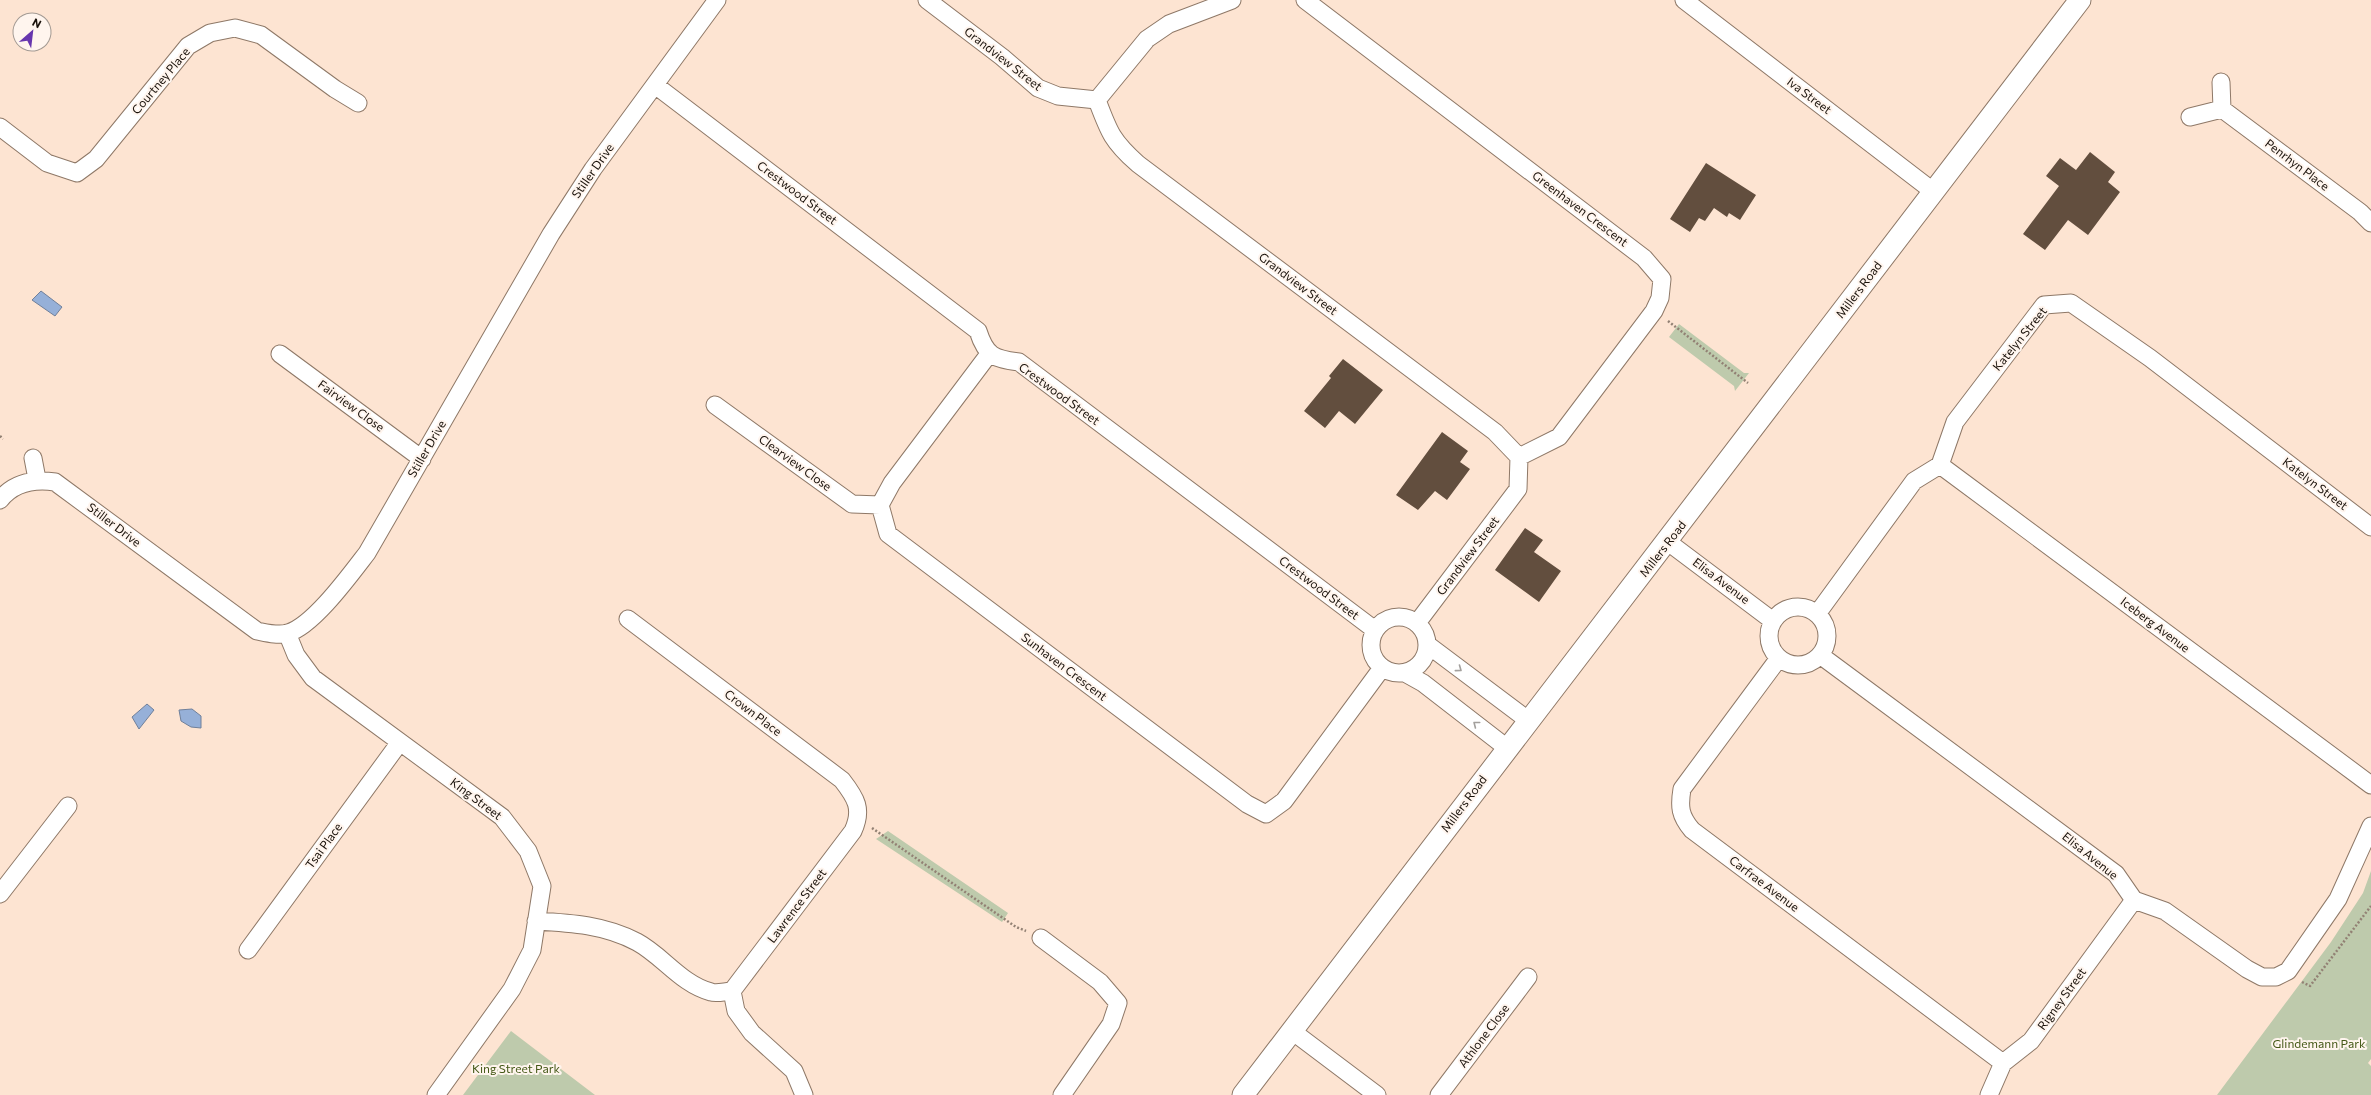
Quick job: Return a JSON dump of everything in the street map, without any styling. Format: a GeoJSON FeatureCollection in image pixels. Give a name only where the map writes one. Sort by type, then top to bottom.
{"type":"FeatureCollection","features":[{"type":"Feature","properties":{"kind":"street","name":"Stiller Drive"},"geometry":{"type":"LineString","coordinates":[[37,479],[54,482],[72,493],[257,631],[273,634],[287,634],[301,627],[337,592],[367,554],[551,234],[593,169],[717,0]]}},
{"type":"Feature","properties":{"kind":"street","name":"Grandview Street"},"geometry":{"type":"LineString","coordinates":[[927,0],[1002,57],[1038,88],[1058,96],[1098,100],[1109,130],[1118,147],[1138,164],[1495,432],[1519,457],[1518,489],[1418,623]]}},
{"type":"Feature","properties":{"kind":"street"},"geometry":{"type":"LineString","coordinates":[[1098,100],[1147,39],[1169,24],[1232,0]]}},
{"type":"Feature","properties":{"kind":"street","name":"Greenhaven Crescent"},"geometry":{"type":"LineString","coordinates":[[1305,0],[1644,258],[1662,279],[1660,298],[1654,311],[1559,437],[1519,457]]}},
{"type":"Feature","properties":{"kind":"street","name":"Iva Street"},"geometry":{"type":"LineString","coordinates":[[1684,0],[1934,192]]}},
{"type":"Feature","properties":{"kind":"street","name":"Millers Road"},"geometry":{"type":"LineString","coordinates":[[1243,1095],[1507,748],[1668,542],[2080,0]]}},
{"type":"Feature","properties":{"kind":"street","name":"Courtney Place"},"geometry":{"type":"LineString","coordinates":[[0,127],[46,163],[77,173],[96,159],[188,46],[210,33],[235,28],[261,35],[334,89],[358,103]]}},
{"type":"Feature","properties":{"kind":"street"},"geometry":{"type":"LineString","coordinates":[[2190,117],[2222,108],[2221,82]]}},
{"type":"Feature","properties":{"kind":"street","name":"Crestwood Street"},"geometry":{"type":"LineString","coordinates":[[655,84],[978,331],[982,344],[989,354],[1002,360],[1019,362],[1375,630]]}},
{"type":"Feature","properties":{"kind":"street","name":"Penrhyn Place"},"geometry":{"type":"LineString","coordinates":[[2222,108],[2360,212],[2371,223]]}},
{"type":"Feature","properties":{"kind":"street","name":"Katelyn Street"},"geometry":{"type":"LineString","coordinates":[[1940,465],[1955,422],[2044,305],[2071,303],[2150,358],[2371,527]]}},
{"type":"Feature","properties":{"kind":"street","name":"Fairview Close"},"geometry":{"type":"LineString","coordinates":[[280,354],[422,459]]}},
{"type":"Feature","properties":{"kind":"street"},"geometry":{"type":"LineString","coordinates":[[880,505],[892,483],[989,354]]}},
{"type":"Feature","properties":{"kind":"street","name":"Clearview Close"},"geometry":{"type":"LineString","coordinates":[[715,405],[852,504],[880,505]]}},
{"type":"Feature","properties":{"kind":"street"},"geometry":{"type":"LineString","coordinates":[[0,500],[20,484],[37,479],[33,458]]}},
{"type":"Feature","properties":{"kind":"street"},"geometry":{"type":"LineString","coordinates":[[1817,614],[1914,481],[1940,465]]}},
{"type":"Feature","properties":{"kind":"street","name":"Iceberg Avenue"},"geometry":{"type":"LineString","coordinates":[[1940,465],[2371,785]]}},
{"type":"Feature","properties":{"kind":"street","name":"Sunhaven Crescent"},"geometry":{"type":"LineString","coordinates":[[880,505],[888,534],[1248,804],[1266,814],[1284,801],[1382,668]]}},
{"type":"Feature","properties":{"kind":"street","name":"Elisa Avenue"},"geometry":{"type":"LineString","coordinates":[[1668,542],[1773,621]]}},
{"type":"Feature","properties":{"kind":"street"},"geometry":{"type":"LineString","coordinates":[[1798,606],[1808,608],[1817,614],[1826,629],[1827,638],[1820,655],[1814,661],[1796,665],[1779,658],[1769,641],[1773,621],[1779,613],[1788,608],[1798,606]]}},
{"type":"Feature","properties":{"kind":"street"},"geometry":{"type":"LineString","coordinates":[[1399,616],[1418,623],[1423,629],[1428,644],[1427,654],[1422,663],[1405,673],[1393,673],[1382,668],[1376,662],[1372,650],[1372,638],[1375,630],[1381,623],[1399,616]]}},
{"type":"Feature","properties":{"kind":"street","name":"Crown Place"},"geometry":{"type":"LineString","coordinates":[[628,620],[842,780],[856,798],[859,819]]}},
{"type":"Feature","properties":{"kind":"street","name":"King Street"},"geometry":{"type":"LineString","coordinates":[[287,634],[296,654],[313,678],[502,817],[528,851],[542,886],[532,950],[512,989],[436,1095]]}},
{"type":"Feature","properties":{"kind":"street"},"geometry":{"type":"LineString","coordinates":[[1428,644],[1530,720]]}},
{"type":"Feature","properties":{"kind":"street","name":"Elisa Avenue"},"geometry":{"type":"LineString","coordinates":[[1820,655],[2116,874],[2134,900]]}},
{"type":"Feature","properties":{"kind":"street","name":"Carfrae Avenue"},"geometry":{"type":"LineString","coordinates":[[1779,658],[1682,789],[1679,804],[1683,819],[1692,830],[2003,1063]]}},
{"type":"Feature","properties":{"kind":"street"},"geometry":{"type":"LineString","coordinates":[[1405,673],[1423,683],[1507,748]]}},
{"type":"Feature","properties":{"kind":"street","name":"Tsai Place"},"geometry":{"type":"LineString","coordinates":[[248,950],[400,742]]}},
{"type":"Feature","properties":{"kind":"street"},"geometry":{"type":"LineString","coordinates":[[0,894],[68,806]]}},
{"type":"Feature","properties":{"kind":"street","name":"Lawrence Street"},"geometry":{"type":"LineString","coordinates":[[732,991],[854,832],[859,819]]}},
{"type":"Feature","properties":{"kind":"street"},"geometry":{"type":"LineString","coordinates":[[2134,900],[2164,911],[2247,969],[2262,977],[2276,977],[2288,971],[2338,899],[2371,826]]}},
{"type":"Feature","properties":{"kind":"street","name":"Rigney Street"},"geometry":{"type":"LineString","coordinates":[[1989,1095],[2003,1063],[2031,1041],[2134,900]]}},
{"type":"Feature","properties":{"kind":"street"},"geometry":{"type":"LineString","coordinates":[[536,921],[581,923],[609,930],[638,943],[686,980],[712,992],[732,991],[736,1011],[752,1033],[794,1071],[804,1095]]}},
{"type":"Feature","properties":{"kind":"street"},"geometry":{"type":"LineString","coordinates":[[1041,938],[1100,982],[1118,1003],[1111,1024],[1062,1095]]}},
{"type":"Feature","properties":{"kind":"street","name":"Athlone Close"},"geometry":{"type":"LineString","coordinates":[[1439,1095],[1528,977]]}},
{"type":"Feature","properties":{"kind":"street"},"geometry":{"type":"LineString","coordinates":[[1292,1031],[1377,1095]]}},
{"type":"Feature","properties":{"kind":"path"},"geometry":{"type":"LineString","coordinates":[[1654,311],[1748,383]]}},
{"type":"Feature","properties":{"kind":"path"},"geometry":{"type":"LineString","coordinates":[[0,436],[3,439]]}},
{"type":"Feature","properties":{"kind":"path"},"geometry":{"type":"LineString","coordinates":[[859,819],[1016,927],[1041,938]]}},
{"type":"Feature","properties":{"kind":"path"},"geometry":{"type":"LineString","coordinates":[[2288,971],[2301,982],[2310,986],[2370,908]]}},
{"type":"Feature","properties":{"kind":"green space"},"geometry":{"type":"Polygon","coordinates":[[[1679,324],[1744,373],[1749,373],[1735,391],[1734,386],[1669,337],[1679,324]]]}},
{"type":"Feature","properties":{"kind":"green space"},"geometry":{"type":"Polygon","coordinates":[[[888,831],[1008,913],[1002,922],[876,839],[888,831]]]}},
{"type":"Feature","properties":{"kind":"green space","name":"Glindemann Park"},"geometry":{"type":"Polygon","coordinates":[[[2371,871],[2371,1059],[2368,1063],[2371,1066],[2371,1095],[2217,1095],[2331,942],[2363,893],[2371,871]]]}},
{"type":"Feature","properties":{"kind":"green space","name":"King Street Park"},"geometry":{"type":"Polygon","coordinates":[[[511,1031],[595,1095],[463,1095],[511,1031]]]}},
{"type":"Feature","properties":{"kind":"water"},"geometry":{"type":"Polygon","coordinates":[[[41,291],[62,307],[55,316],[32,300],[41,291]]]}},
{"type":"Feature","properties":{"kind":"water"},"geometry":{"type":"Polygon","coordinates":[[[147,704],[154,710],[139,729],[132,717],[147,704]]]}},
{"type":"Feature","properties":{"kind":"water"},"geometry":{"type":"Polygon","coordinates":[[[192,709],[201,716],[201,728],[191,727],[181,721],[179,710],[192,709]]]}},
{"type":"Feature","properties":{"kind":"building"},"geometry":{"type":"Polygon","coordinates":[[[2090,152],[2115,172],[2108,182],[2120,192],[2088,235],[2068,220],[2045,250],[2023,234],[2059,186],[2046,176],[2060,158],[2076,170],[2090,152]]]}},
{"type":"Feature","properties":{"kind":"building"},"geometry":{"type":"Polygon","coordinates":[[[1706,163],[1756,195],[1740,220],[1729,213],[1727,217],[1714,208],[1705,221],[1699,218],[1690,232],[1670,219],[1706,163]]]}},
{"type":"Feature","properties":{"kind":"building"},"geometry":{"type":"Polygon","coordinates":[[[1343,359],[1383,390],[1355,424],[1339,411],[1325,428],[1304,411],[1331,378],[1329,376],[1343,359]]]}},
{"type":"Feature","properties":{"kind":"building"},"geometry":{"type":"Polygon","coordinates":[[[1442,432],[1468,451],[1460,462],[1470,469],[1447,500],[1435,491],[1418,510],[1396,495],[1442,432]]]}},
{"type":"Feature","properties":{"kind":"building"},"geometry":{"type":"Polygon","coordinates":[[[1525,528],[1543,540],[1534,552],[1561,571],[1539,602],[1495,570],[1525,528]]]}}]}
